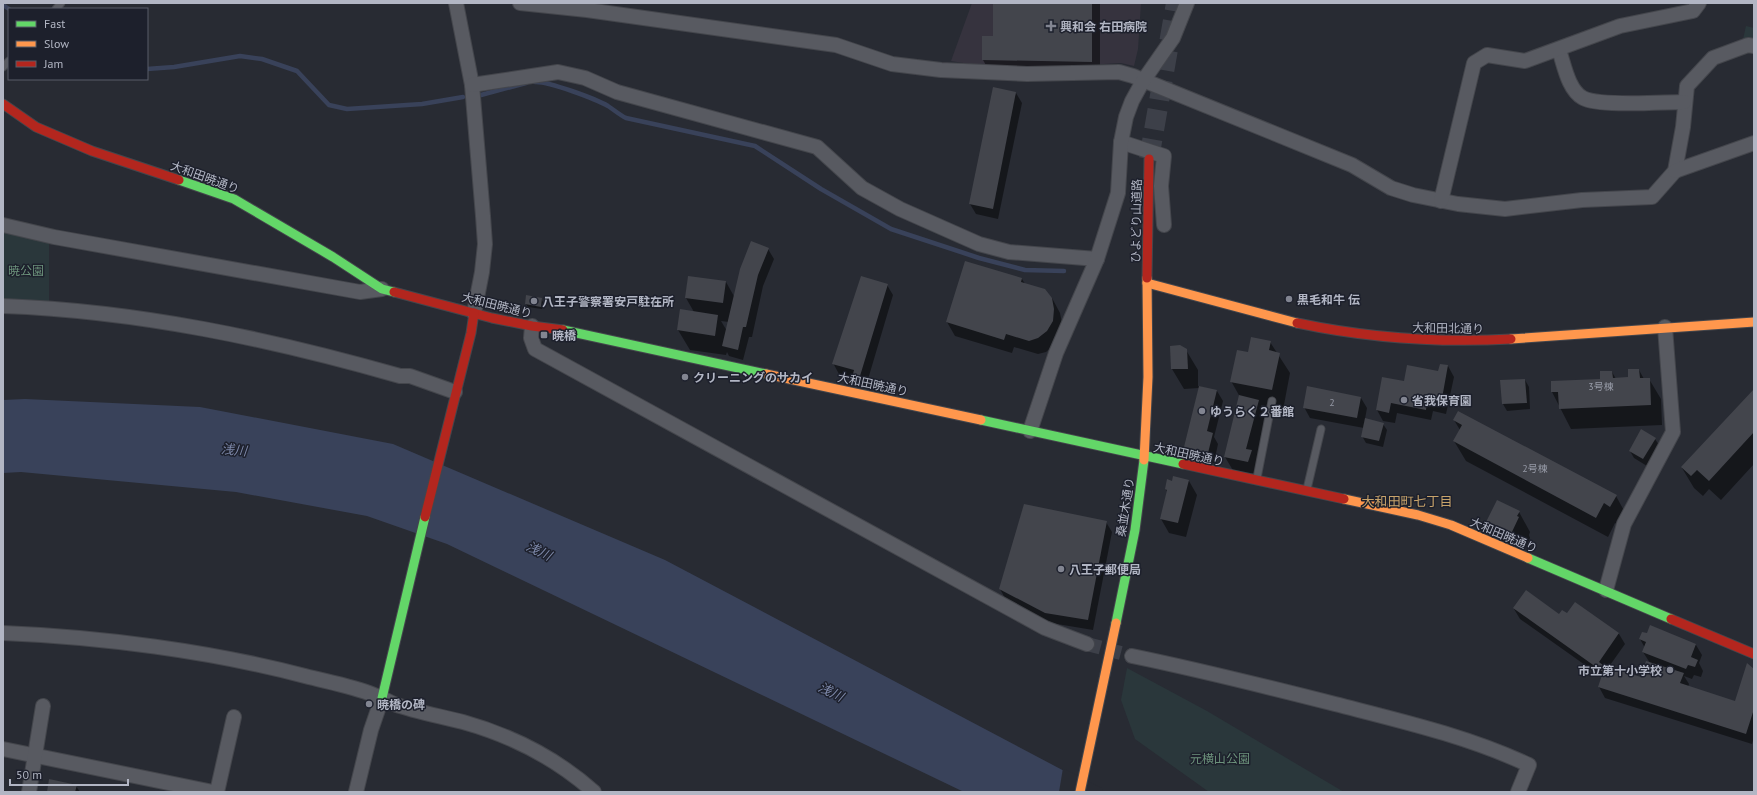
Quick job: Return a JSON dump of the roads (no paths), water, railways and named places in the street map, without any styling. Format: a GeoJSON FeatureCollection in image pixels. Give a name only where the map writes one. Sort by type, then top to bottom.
{"type":"FeatureCollection","features":[{"type":"Feature","properties":{"kind":"street"},"geometry":{"type":"LineString","coordinates":[[356,792],[371,730],[384,692],[454,398],[472,333],[474,313],[482,272],[484,244],[472,85],[456,3]]}},
{"type":"Feature","properties":{"kind":"street"},"geometry":{"type":"LineString","coordinates":[[520,3],[588,7],[836,45],[892,64],[941,70],[1027,74],[1119,72],[1346,163],[1391,188],[1458,204],[1506,209],[1582,200],[1652,197],[1675,171],[1754,143]]}},
{"type":"Feature","properties":{"kind":"street"},"geometry":{"type":"LineString","coordinates":[[1030,431],[1056,353],[1097,259],[1118,193],[1121,142],[1130,106],[1143,81],[1173,38],[1187,3]]}},
{"type":"Feature","properties":{"kind":"street"},"geometry":{"type":"LineString","coordinates":[[1441,201],[1474,63],[1487,55],[1525,61],[1559,50],[1620,26],[1692,10],[1699,3]]}},
{"type":"Feature","properties":{"kind":"street"},"geometry":{"type":"LineString","coordinates":[[1675,171],[1683,127],[1684,102],[1687,86],[1713,58],[1748,45],[1754,46]]}},
{"type":"Feature","properties":{"kind":"street"},"geometry":{"type":"LineString","coordinates":[[1559,50],[1571,84],[1583,98],[1599,102],[1684,102]]}},
{"type":"Feature","properties":{"kind":"street"},"geometry":{"type":"LineString","coordinates":[[472,85],[558,72],[585,78],[617,92],[817,147],[862,188],[900,209],[979,244],[1009,252],[1097,259]]}},
{"type":"Feature","properties":{"kind":"street","name":"大和田暁通り"},"geometry":{"type":"LineString","coordinates":[[3,104],[36,127],[43,130],[92,150],[234,199],[333,257],[382,289],[474,313],[532,326],[568,331],[1306,492],[1418,515],[1451,525],[1754,654]]}},
{"type":"Feature","properties":{"kind":"street"},"geometry":{"type":"LineString","coordinates":[[1121,142],[1164,156],[1162,186],[1164,225]]}},
{"type":"Feature","properties":{"kind":"street","name":"ひよどり山道路"},"geometry":{"type":"LineString","coordinates":[[1147,283],[1150,159]]}},
{"type":"Feature","properties":{"kind":"street"},"geometry":{"type":"LineString","coordinates":[[3,225],[54,237],[360,292],[382,289]]}},
{"type":"Feature","properties":{"kind":"street","name":"大和田北通り"},"geometry":{"type":"LineString","coordinates":[[1147,283],[1281,320],[1379,337],[1449,341],[1509,340],[1665,327],[1754,322]]}},
{"type":"Feature","properties":{"kind":"street","name":"桑並木通り"},"geometry":{"type":"LineString","coordinates":[[1080,792],[1133,538],[1145,456],[1148,377],[1147,283]]}},
{"type":"Feature","properties":{"kind":"street"},"geometry":{"type":"LineString","coordinates":[[3,306],[87,311],[209,329],[285,345],[400,376],[410,376],[454,398]]}},
{"type":"Feature","properties":{"kind":"street"},"geometry":{"type":"LineString","coordinates":[[532,326],[531,338],[535,349],[1045,628],[1087,644]]}},
{"type":"Feature","properties":{"kind":"street"},"geometry":{"type":"LineString","coordinates":[[1606,590],[1624,524],[1673,432],[1665,327]]}},
{"type":"Feature","properties":{"kind":"street"},"geometry":{"type":"LineString","coordinates":[[3,633],[95,640],[234,660],[384,692],[394,704],[478,726],[529,747],[563,766],[594,792]]}},
{"type":"Feature","properties":{"kind":"street"},"geometry":{"type":"LineString","coordinates":[[1132,656],[1186,667],[1444,732],[1494,750],[1528,765],[1518,792]]}},
{"type":"Feature","properties":{"kind":"street"},"geometry":{"type":"LineString","coordinates":[[29,792],[43,706]]}},
{"type":"Feature","properties":{"kind":"street"},"geometry":{"type":"LineString","coordinates":[[217,792],[234,717]]}},
{"type":"Feature","properties":{"kind":"street"},"geometry":{"type":"LineString","coordinates":[[3,748],[213,792]]}},
{"type":"Feature","properties":{"kind":"lane"},"geometry":{"type":"LineString","coordinates":[[1256,481],[1272,402]]}},
{"type":"Feature","properties":{"kind":"lane"},"geometry":{"type":"LineString","coordinates":[[1306,492],[1321,429]]}},
{"type":"Feature","properties":{"kind":"water","name":"浅川"},"geometry":{"type":"Polygon","coordinates":[[[25,399],[200,407],[393,444],[665,560],[1104,792],[964,792],[447,544],[367,516],[236,492],[21,472],[3,473],[3,400],[25,399]]]}},
{"type":"Feature","properties":{"kind":"waterway"},"geometry":{"type":"LineString","coordinates":[[3,5],[8,8]]}},
{"type":"Feature","properties":{"kind":"waterway"},"geometry":{"type":"LineString","coordinates":[[148,69],[174,67],[240,56],[262,59],[297,71],[329,105],[347,109],[422,104],[463,97]]}},
{"type":"Feature","properties":{"kind":"waterway"},"geometry":{"type":"LineString","coordinates":[[535,82],[550,84],[583,95],[608,106],[626,118],[755,146],[821,189],[891,229],[979,258],[1025,270],[1064,271]]}},
{"type":"Feature","properties":{"kind":"waterway"},"geometry":{"type":"LineString","coordinates":[[481,95],[526,83]]}},
{"type":"Feature","properties":{"kind":"tunnel"},"geometry":{"type":"LineString","coordinates":[[1149,159],[1176,3]]}},
{"type":"Feature","properties":{"kind":"tunnel"},"geometry":{"type":"LineString","coordinates":[[1087,644],[1132,656]]}},
{"type":"Feature","properties":{"kind":"place","name":"興和会 右田病院"},"geometry":{"type":"Point","coordinates":[1051,26]}},
{"type":"Feature","properties":{"kind":"place","name":"黒毛和牛 伝"},"geometry":{"type":"Point","coordinates":[1289,299]}},
{"type":"Feature","properties":{"kind":"place","name":"八王子警察署安戸駐在所"},"geometry":{"type":"Point","coordinates":[534,301]}},
{"type":"Feature","properties":{"kind":"place","name":"暁橋"},"geometry":{"type":"Point","coordinates":[544,335]}},
{"type":"Feature","properties":{"kind":"place","name":"クリーニングのサカイ"},"geometry":{"type":"Point","coordinates":[685,377]}},
{"type":"Feature","properties":{"kind":"place","name":"省我保育園"},"geometry":{"type":"Point","coordinates":[1404,400]}},
{"type":"Feature","properties":{"kind":"place","name":"ゆうらく２番館"},"geometry":{"type":"Point","coordinates":[1202,411]}},
{"type":"Feature","properties":{"kind":"place","name":"八王子郵便局"},"geometry":{"type":"Point","coordinates":[1061,569]}},
{"type":"Feature","properties":{"kind":"place","name":"市立第十小学校"},"geometry":{"type":"Point","coordinates":[1670,670]}},
{"type":"Feature","properties":{"kind":"place","name":"暁橋の碑"},"geometry":{"type":"Point","coordinates":[369,704]}},
{"type":"Feature","properties":{"kind":"district","name":"大和田町七丁目"},"geometry":{"type":"Point","coordinates":[1407,501]}},
{"type":"Feature","properties":{"kind":"park label","name":"暁公園"},"geometry":{"type":"Point","coordinates":[26,270]}},
{"type":"Feature","properties":{"kind":"park label","name":"元横山公園"},"geometry":{"type":"Point","coordinates":[1220,758]}}]}
